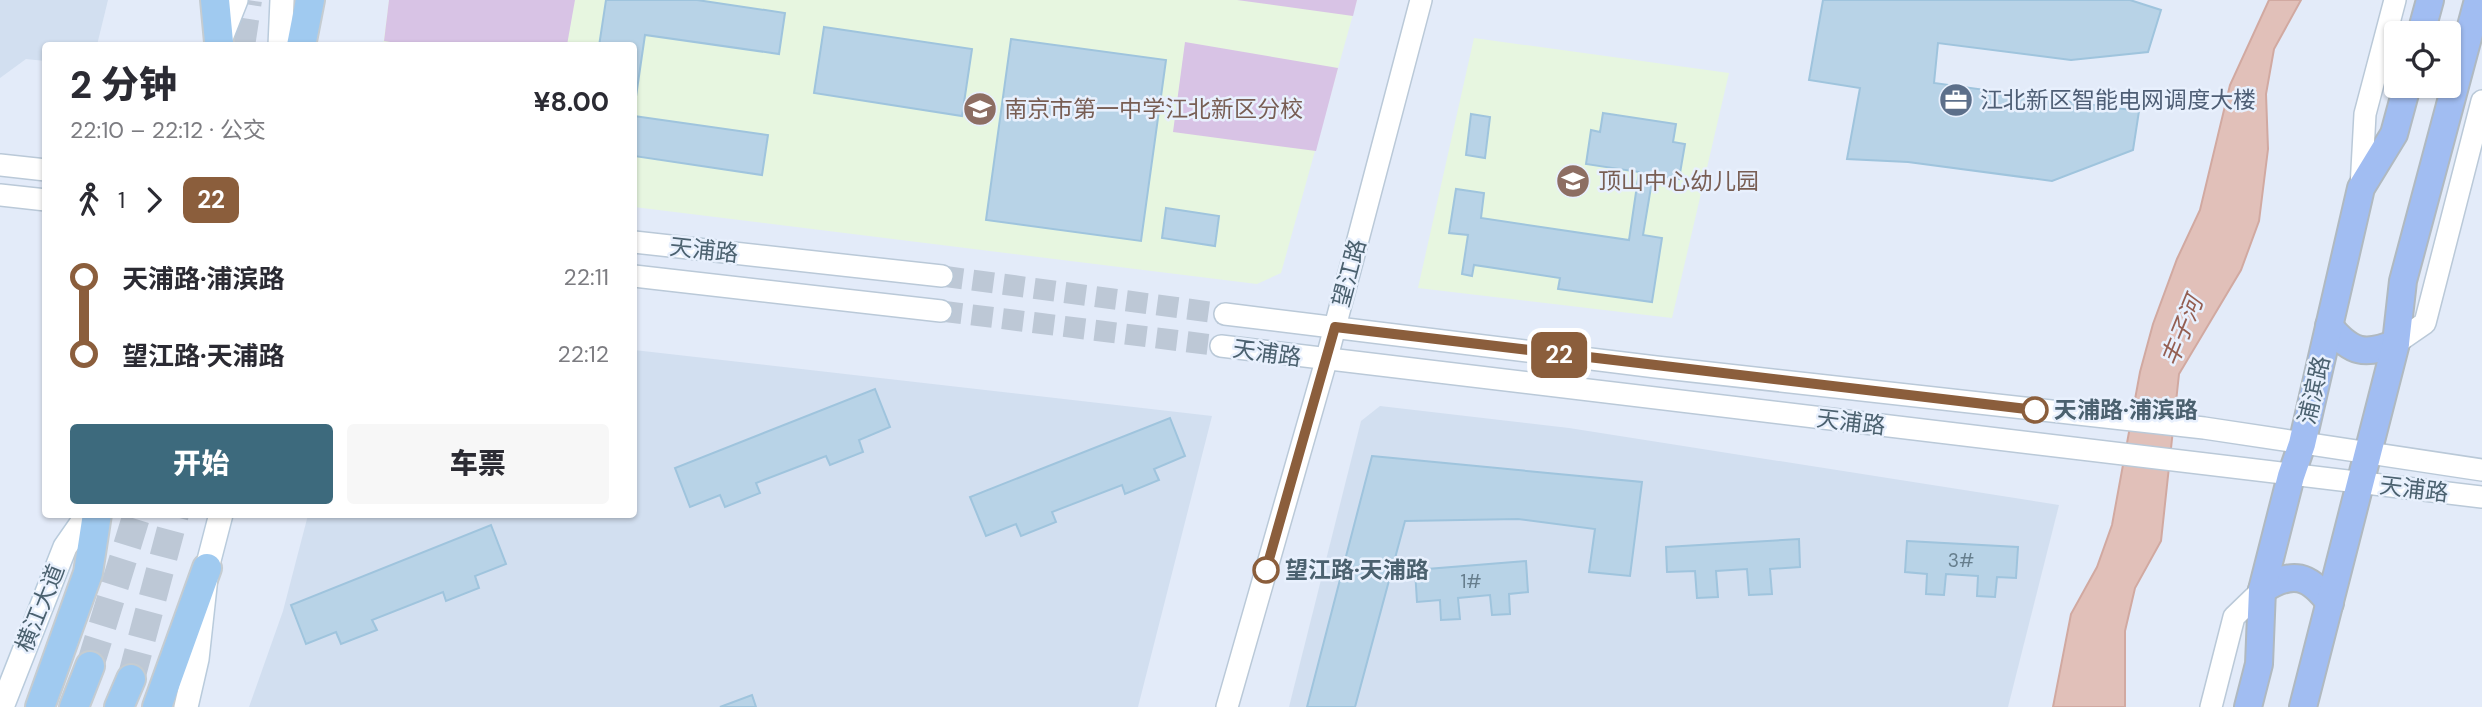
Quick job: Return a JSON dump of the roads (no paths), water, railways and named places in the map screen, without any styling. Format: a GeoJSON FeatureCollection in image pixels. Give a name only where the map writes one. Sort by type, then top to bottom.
{"type":"FeatureCollection","features":[{"type":"Feature","properties":{"kind":"highway"},"geometry":{"type":"LineString","coordinates":[[215,0],[219,42]]}},
{"type":"Feature","properties":{"kind":"highway"},"geometry":{"type":"LineString","coordinates":[[302,42],[310,0]]}},
{"type":"Feature","properties":{"kind":"highway"},"geometry":{"type":"LineString","coordinates":[[40,706],[88,572],[96,518]]}},
{"type":"Feature","properties":{"kind":"highway"},"geometry":{"type":"LineString","coordinates":[[157,707],[206,568]]}},
{"type":"Feature","properties":{"kind":"highway"},"geometry":{"type":"LineString","coordinates":[[74,707],[90,666]]}},
{"type":"Feature","properties":{"kind":"highway"},"geometry":{"type":"LineString","coordinates":[[119,707],[131,678]]}},
{"type":"Feature","properties":{"kind":"main road"},"geometry":{"type":"LineString","coordinates":[[220,42],[236,0]]}},
{"type":"Feature","properties":{"kind":"main road"},"geometry":{"type":"LineString","coordinates":[[280,42],[282,0]]}},
{"type":"Feature","properties":{"kind":"main road"},"geometry":{"type":"LineString","coordinates":[[2424,21],[2430,0]]}},
{"type":"Feature","properties":{"kind":"main road"},"geometry":{"type":"LineString","coordinates":[[2303,707],[2396,343],[2403,281],[2478,0]]}},
{"type":"Feature","properties":{"kind":"main road","name":"浦滨路"},"geometry":{"type":"LineString","coordinates":[[2248,707],[2259,664],[2262,590],[2291,476],[2302,444],[2361,188],[2395,134],[2404,98]]}},
{"type":"Feature","properties":{"kind":"main road"},"geometry":{"type":"LineString","coordinates":[[2329,326],[2340,339],[2359,352],[2379,350],[2396,343]]}},
{"type":"Feature","properties":{"kind":"main road","name":"横江大道"},"geometry":{"type":"LineString","coordinates":[[2,707],[65,547],[85,518]]}},
{"type":"Feature","properties":{"kind":"main road"},"geometry":{"type":"LineString","coordinates":[[186,707],[197,659],[206,568],[220,518]]}},
{"type":"Feature","properties":{"kind":"main road"},"geometry":{"type":"LineString","coordinates":[[2262,590],[2277,580],[2300,577],[2316,584],[2330,603]]}},
{"type":"Feature","properties":{"kind":"street","name":"望江路"},"geometry":{"type":"LineString","coordinates":[[1227,707],[1326,361],[1421,0]]}},
{"type":"Feature","properties":{"kind":"street","name":"浦滨路"},"geometry":{"type":"LineString","coordinates":[[2361,188],[2365,114],[2395,0]]}},
{"type":"Feature","properties":{"kind":"street"},"geometry":{"type":"LineString","coordinates":[[2396,343],[2424,323],[2482,102]]}},
{"type":"Feature","properties":{"kind":"street"},"geometry":{"type":"LineString","coordinates":[[0,165],[42,170]]}},
{"type":"Feature","properties":{"kind":"street"},"geometry":{"type":"LineString","coordinates":[[0,195],[42,200]]}},
{"type":"Feature","properties":{"kind":"street","name":"天浦路"},"geometry":{"type":"LineString","coordinates":[[637,242],[942,276]]}},
{"type":"Feature","properties":{"kind":"street","name":"天浦路"},"geometry":{"type":"LineString","coordinates":[[637,276],[941,311]]}},
{"type":"Feature","properties":{"kind":"street","name":"天浦路"},"geometry":{"type":"LineString","coordinates":[[1225,314],[2204,429],[2482,470]]}},
{"type":"Feature","properties":{"kind":"street","name":"天浦路"},"geometry":{"type":"LineString","coordinates":[[1220,346],[1326,361],[2085,448],[2291,476],[2482,497]]}},
{"type":"Feature","properties":{"kind":"street"},"geometry":{"type":"LineString","coordinates":[[2211,707],[2234,617],[2262,590]]}},
{"type":"Feature","properties":{"kind":"water","name":"丰子河"},"geometry":{"type":"Polygon","coordinates":[[[2269,0],[2301,0],[2274,49],[2266,94],[2268,149],[2259,221],[2241,270],[2179,374],[2161,541],[2135,588],[2125,631],[2125,707],[2053,707],[2071,614],[2097,567],[2112,525],[2140,372],[2153,324],[2177,259],[2200,210],[2230,85],[2269,0]]]}},
{"type":"Feature","properties":{"kind":"tunnel"},"geometry":{"type":"LineString","coordinates":[[242,42],[248,0]]}},
{"type":"Feature","properties":{"kind":"tunnel"},"geometry":{"type":"LineString","coordinates":[[942,276],[1225,314]]}},
{"type":"Feature","properties":{"kind":"tunnel"},"geometry":{"type":"LineString","coordinates":[[941,311],[1221,346]]}},
{"type":"Feature","properties":{"kind":"tunnel"},"geometry":{"type":"LineString","coordinates":[[90,666],[136,518]]}},
{"type":"Feature","properties":{"kind":"tunnel"},"geometry":{"type":"LineString","coordinates":[[131,679],[174,518]]}},
{"type":"Feature","properties":{"kind":"place","name":"江北新区智能电网调度大楼"},"geometry":{"type":"Point","coordinates":[1956,100]}},
{"type":"Feature","properties":{"kind":"place","name":"南京市第一中学江北新区分校"},"geometry":{"type":"Point","coordinates":[980,109]}},
{"type":"Feature","properties":{"kind":"place","name":"顶山中心幼儿园"},"geometry":{"type":"Point","coordinates":[1573,181]}},
{"type":"Feature","properties":{"kind":"place","name":"天浦路·浦滨路"},"geometry":{"type":"Point","coordinates":[2035,410]}},
{"type":"Feature","properties":{"kind":"place","name":"望江路·天浦路"},"geometry":{"type":"Point","coordinates":[1266,570]}}]}
